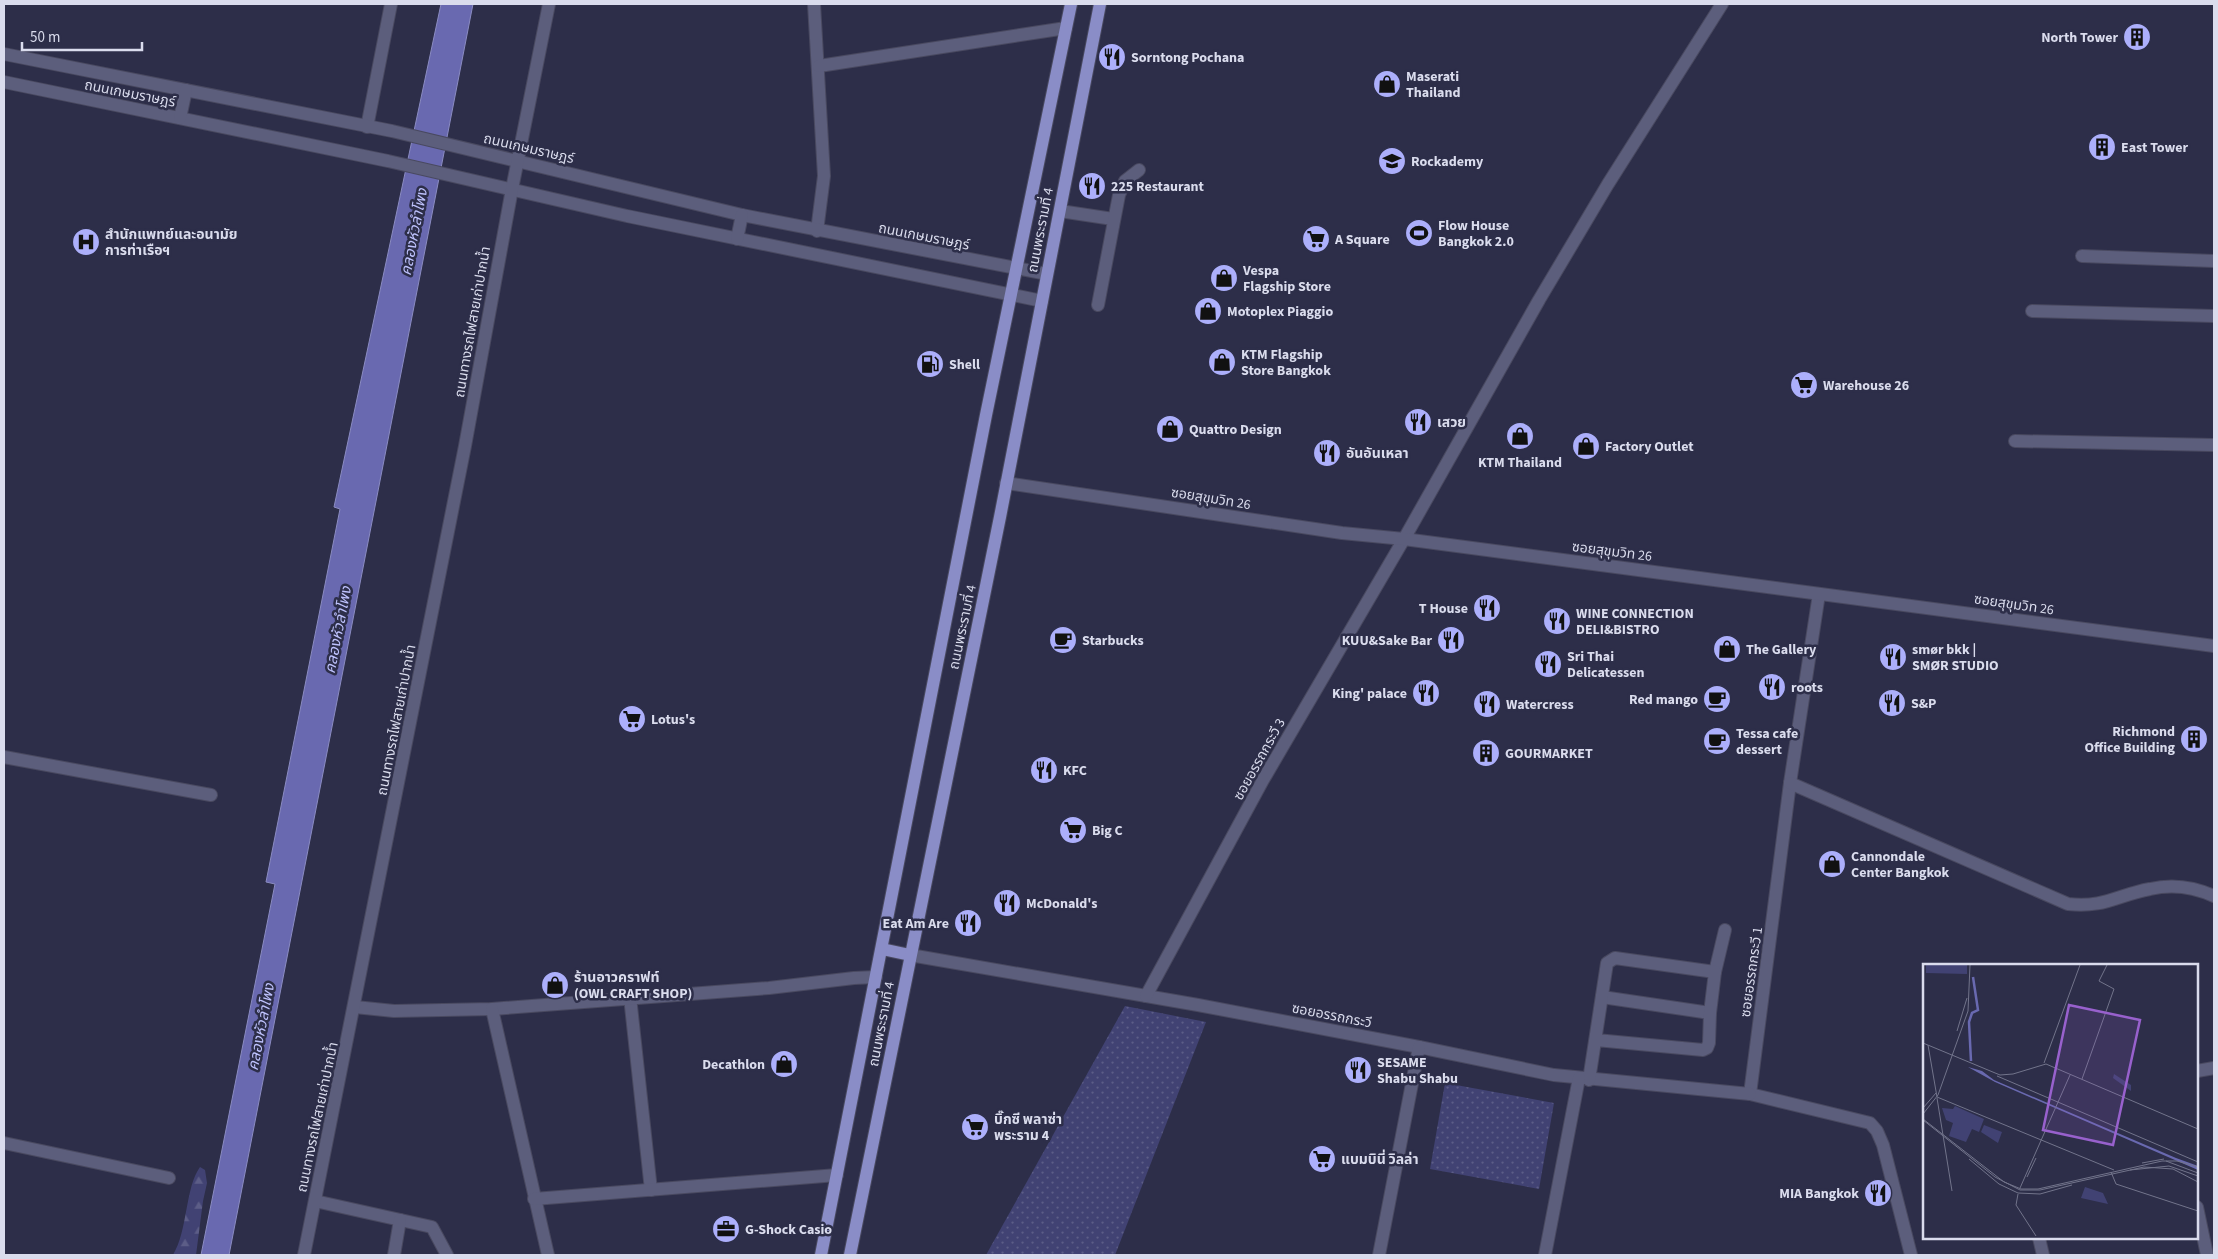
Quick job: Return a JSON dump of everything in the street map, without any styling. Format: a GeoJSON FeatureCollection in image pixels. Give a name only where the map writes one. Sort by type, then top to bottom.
{"type":"FeatureCollection","features":[{"type":"Feature","properties":{"kind":"main road","name":"ถนนพระรามที่ 4"},"geometry":{"type":"LineString","coordinates":[[821,1255],[1010,295],[1071,4]]}},
{"type":"Feature","properties":{"kind":"main road","name":"ถนนพระรามที่ 4"},"geometry":{"type":"LineString","coordinates":[[850,1255],[1006,484],[1100,4]]}},
{"type":"Feature","properties":{"kind":"main road"},"geometry":{"type":"LineString","coordinates":[[882,949],[910,955]]}},
{"type":"Feature","properties":{"kind":"street"},"geometry":{"type":"LineString","coordinates":[[367,126],[391,4]]}},
{"type":"Feature","properties":{"kind":"street"},"geometry":{"type":"LineString","coordinates":[[517,161],[549,4]]}},
{"type":"Feature","properties":{"kind":"street"},"geometry":{"type":"LineString","coordinates":[[814,4],[824,176],[817,231]]}},
{"type":"Feature","properties":{"kind":"street","name":"ซอยอรรถกระวี 3"},"geometry":{"type":"LineString","coordinates":[[1146,996],[1263,780],[1404,539],[1500,369],[1608,184],[1722,4]]}},
{"type":"Feature","properties":{"kind":"street"},"geometry":{"type":"LineString","coordinates":[[819,66],[1066,28]]}},
{"type":"Feature","properties":{"kind":"street","name":"ถนนเกษมราษฎร์"},"geometry":{"type":"LineString","coordinates":[[4,54],[392,131],[742,215],[817,231],[1047,274]]}},
{"type":"Feature","properties":{"kind":"street","name":"ถนนเกษมราษฎร์"},"geometry":{"type":"LineString","coordinates":[[4,82],[388,161],[737,239],[1042,301]]}},
{"type":"Feature","properties":{"kind":"street"},"geometry":{"type":"LineString","coordinates":[[180,118],[186,90]]}},
{"type":"Feature","properties":{"kind":"street","name":"ถนนทางรถไฟสายเก่าปากน้ำ"},"geometry":{"type":"LineString","coordinates":[[304,1255],[355,1007],[465,446],[517,161]]}},
{"type":"Feature","properties":{"kind":"street"},"geometry":{"type":"LineString","coordinates":[[1098,305],[1113,219],[1122,187],[1131,174],[1139,170]]}},
{"type":"Feature","properties":{"kind":"street"},"geometry":{"type":"LineString","coordinates":[[1060,211],[1113,219]]}},
{"type":"Feature","properties":{"kind":"street"},"geometry":{"type":"LineString","coordinates":[[737,239],[742,215]]}},
{"type":"Feature","properties":{"kind":"street"},"geometry":{"type":"LineString","coordinates":[[2082,256],[2214,261]]}},
{"type":"Feature","properties":{"kind":"street"},"geometry":{"type":"LineString","coordinates":[[2032,311],[2214,316]]}},
{"type":"Feature","properties":{"kind":"street"},"geometry":{"type":"LineString","coordinates":[[2015,441],[2214,445]]}},
{"type":"Feature","properties":{"kind":"street","name":"ซอยสุขุมวิท 26"},"geometry":{"type":"LineString","coordinates":[[1006,484],[1342,533],[1404,539],[2214,646]]}},
{"type":"Feature","properties":{"kind":"street","name":"ซอยอรรถกระวี 1"},"geometry":{"type":"LineString","coordinates":[[1750,1094],[1790,783],[1819,594]]}},
{"type":"Feature","properties":{"kind":"street"},"geometry":{"type":"LineString","coordinates":[[4,756],[211,795]]}},
{"type":"Feature","properties":{"kind":"street"},"geometry":{"type":"LineString","coordinates":[[1790,783],[2068,904],[2086,906],[2108,902],[2150,888],[2182,887],[2214,896]]}},
{"type":"Feature","properties":{"kind":"street"},"geometry":{"type":"LineString","coordinates":[[1596,1040],[1703,1050],[1707,1048],[1715,972],[1724,930]]}},
{"type":"Feature","properties":{"kind":"street","name":"ซอยอรรถกระวี"},"geometry":{"type":"LineString","coordinates":[[910,955],[1146,996],[1418,1047],[1554,1075],[1750,1094]]}},
{"type":"Feature","properties":{"kind":"street"},"geometry":{"type":"LineString","coordinates":[[1545,1255],[1584,1079],[1596,1040],[1607,963],[1615,958],[1715,972]]}},
{"type":"Feature","properties":{"kind":"street"},"geometry":{"type":"LineString","coordinates":[[355,1007],[394,1011],[492,1009],[630,997],[769,988],[876,977]]}},
{"type":"Feature","properties":{"kind":"street"},"geometry":{"type":"LineString","coordinates":[[630,997],[651,1190]]}},
{"type":"Feature","properties":{"kind":"street"},"geometry":{"type":"LineString","coordinates":[[1602,997],[1710,1013]]}},
{"type":"Feature","properties":{"kind":"street"},"geometry":{"type":"LineString","coordinates":[[492,1009],[548,1255]]}},
{"type":"Feature","properties":{"kind":"street"},"geometry":{"type":"LineString","coordinates":[[1379,1255],[1418,1047]]}},
{"type":"Feature","properties":{"kind":"street"},"geometry":{"type":"LineString","coordinates":[[2198,1071],[2214,1068]]}},
{"type":"Feature","properties":{"kind":"street"},"geometry":{"type":"LineString","coordinates":[[1750,1094],[1870,1123],[1877,1131],[1883,1145],[1912,1255]]}},
{"type":"Feature","properties":{"kind":"street"},"geometry":{"type":"LineString","coordinates":[[4,1143],[169,1178]]}},
{"type":"Feature","properties":{"kind":"street"},"geometry":{"type":"LineString","coordinates":[[534,1199],[837,1175]]}},
{"type":"Feature","properties":{"kind":"street"},"geometry":{"type":"LineString","coordinates":[[316,1201],[432,1227],[448,1255]]}},
{"type":"Feature","properties":{"kind":"street"},"geometry":{"type":"LineString","coordinates":[[2198,1212],[2206,1255]]}},
{"type":"Feature","properties":{"kind":"street"},"geometry":{"type":"LineString","coordinates":[[394,1255],[400,1220]]}},
{"type":"Feature","properties":{"kind":"street"},"geometry":{"type":"LineString","coordinates":[[2039,1239],[2043,1255]]}},
{"type":"Feature","properties":{"kind":"green space"},"geometry":{"type":"Polygon","coordinates":[[[1125,1006],[1206,1022],[1115,1255],[986,1255],[1125,1006]]]}},
{"type":"Feature","properties":{"kind":"green space"},"geometry":{"type":"Polygon","coordinates":[[[1445,1083],[1554,1103],[1539,1189],[1430,1169],[1445,1083]]]}},
{"type":"Feature","properties":{"kind":"green space"},"geometry":{"type":"Polygon","coordinates":[[[200,1167],[205,1170],[207,1183],[196,1255],[173,1255],[178,1245],[195,1176],[200,1167]]]}},
{"type":"Feature","properties":{"kind":"water","name":"คลองหัวลำโพง"},"geometry":{"type":"Polygon","coordinates":[[[441,4],[473,4],[229,1255],[201,1255],[275,884],[266,882],[340,509],[334,507],[441,4]]]}},
{"type":"Feature","properties":{"kind":"place","name":"North Tower"},"geometry":{"type":"Point","coordinates":[2137,37]}},
{"type":"Feature","properties":{"kind":"place","name":"Sorntong Pochana"},"geometry":{"type":"Point","coordinates":[1112,57]}},
{"type":"Feature","properties":{"kind":"place","name":"Maserati Thailand"},"geometry":{"type":"Point","coordinates":[1387,84]}},
{"type":"Feature","properties":{"kind":"place","name":"East Tower"},"geometry":{"type":"Point","coordinates":[2102,147]}},
{"type":"Feature","properties":{"kind":"place","name":"Rockademy"},"geometry":{"type":"Point","coordinates":[1392,161]}},
{"type":"Feature","properties":{"kind":"place","name":"225 Restaurant"},"geometry":{"type":"Point","coordinates":[1092,186]}},
{"type":"Feature","properties":{"kind":"place","name":"Flow House Bangkok 2.0"},"geometry":{"type":"Point","coordinates":[1419,233]}},
{"type":"Feature","properties":{"kind":"place","name":"A Square"},"geometry":{"type":"Point","coordinates":[1316,239]}},
{"type":"Feature","properties":{"kind":"place","name":"สำนักแพทย์และอนามัย การท่าเรือฯ"},"geometry":{"type":"Point","coordinates":[86,242]}},
{"type":"Feature","properties":{"kind":"place","name":"Vespa Flagship Store"},"geometry":{"type":"Point","coordinates":[1224,278]}},
{"type":"Feature","properties":{"kind":"place","name":"Motoplex Piaggio"},"geometry":{"type":"Point","coordinates":[1208,311]}},
{"type":"Feature","properties":{"kind":"place","name":"KTM Flagship Store Bangkok"},"geometry":{"type":"Point","coordinates":[1222,362]}},
{"type":"Feature","properties":{"kind":"place","name":"Shell"},"geometry":{"type":"Point","coordinates":[930,364]}},
{"type":"Feature","properties":{"kind":"place","name":"Warehouse 26"},"geometry":{"type":"Point","coordinates":[1804,385]}},
{"type":"Feature","properties":{"kind":"place","name":"เสวย"},"geometry":{"type":"Point","coordinates":[1418,422]}},
{"type":"Feature","properties":{"kind":"place","name":"Quattro Design"},"geometry":{"type":"Point","coordinates":[1170,429]}},
{"type":"Feature","properties":{"kind":"place","name":"KTM Thailand"},"geometry":{"type":"Point","coordinates":[1520,436]}},
{"type":"Feature","properties":{"kind":"place","name":"Factory Outlet"},"geometry":{"type":"Point","coordinates":[1586,446]}},
{"type":"Feature","properties":{"kind":"place","name":"อันอันเหลา"},"geometry":{"type":"Point","coordinates":[1327,453]}},
{"type":"Feature","properties":{"kind":"place","name":"T House"},"geometry":{"type":"Point","coordinates":[1487,608]}},
{"type":"Feature","properties":{"kind":"place","name":"WINE CONNECTION DELI&BISTRO"},"geometry":{"type":"Point","coordinates":[1557,621]}},
{"type":"Feature","properties":{"kind":"place","name":"Starbucks"},"geometry":{"type":"Point","coordinates":[1063,640]}},
{"type":"Feature","properties":{"kind":"place","name":"KUU&Sake Bar"},"geometry":{"type":"Point","coordinates":[1451,640]}},
{"type":"Feature","properties":{"kind":"place","name":"The Gallery"},"geometry":{"type":"Point","coordinates":[1727,649]}},
{"type":"Feature","properties":{"kind":"place","name":"smør bkk | SMØR STUDIO"},"geometry":{"type":"Point","coordinates":[1893,657]}},
{"type":"Feature","properties":{"kind":"place","name":"Sri Thai Delicatessen"},"geometry":{"type":"Point","coordinates":[1548,664]}},
{"type":"Feature","properties":{"kind":"place","name":"roots"},"geometry":{"type":"Point","coordinates":[1772,687]}},
{"type":"Feature","properties":{"kind":"place","name":"King' palace"},"geometry":{"type":"Point","coordinates":[1426,693]}},
{"type":"Feature","properties":{"kind":"place","name":"Red mango"},"geometry":{"type":"Point","coordinates":[1717,699]}},
{"type":"Feature","properties":{"kind":"place","name":"S&P"},"geometry":{"type":"Point","coordinates":[1892,703]}},
{"type":"Feature","properties":{"kind":"place","name":"Watercress"},"geometry":{"type":"Point","coordinates":[1487,704]}},
{"type":"Feature","properties":{"kind":"place","name":"Lotus's"},"geometry":{"type":"Point","coordinates":[632,719]}},
{"type":"Feature","properties":{"kind":"place","name":"Richmond Office Building"},"geometry":{"type":"Point","coordinates":[2194,739]}},
{"type":"Feature","properties":{"kind":"place","name":"Tessa cafe dessert"},"geometry":{"type":"Point","coordinates":[1717,741]}},
{"type":"Feature","properties":{"kind":"place","name":"GOURMARKET"},"geometry":{"type":"Point","coordinates":[1486,753]}},
{"type":"Feature","properties":{"kind":"place","name":"KFC"},"geometry":{"type":"Point","coordinates":[1044,770]}},
{"type":"Feature","properties":{"kind":"place","name":"Big C"},"geometry":{"type":"Point","coordinates":[1073,830]}},
{"type":"Feature","properties":{"kind":"place","name":"Cannondale Center Bangkok"},"geometry":{"type":"Point","coordinates":[1832,864]}},
{"type":"Feature","properties":{"kind":"place","name":"McDonald's"},"geometry":{"type":"Point","coordinates":[1007,903]}},
{"type":"Feature","properties":{"kind":"place","name":"Eat Am Are"},"geometry":{"type":"Point","coordinates":[968,923]}},
{"type":"Feature","properties":{"kind":"place","name":"ร้านอาวคราฟท์ (OWL CRAFT SHOP)"},"geometry":{"type":"Point","coordinates":[555,985]}},
{"type":"Feature","properties":{"kind":"place","name":"Decathlon"},"geometry":{"type":"Point","coordinates":[784,1064]}},
{"type":"Feature","properties":{"kind":"place","name":"SESAME Shabu Shabu"},"geometry":{"type":"Point","coordinates":[1358,1070]}},
{"type":"Feature","properties":{"kind":"place","name":"บิ๊กซี พลาซ่า พระราม 4"},"geometry":{"type":"Point","coordinates":[975,1127]}},
{"type":"Feature","properties":{"kind":"place","name":"แบมบินี่ วิลล่า"},"geometry":{"type":"Point","coordinates":[1322,1159]}},
{"type":"Feature","properties":{"kind":"place","name":"MIA Bangkok"},"geometry":{"type":"Point","coordinates":[1878,1193]}},
{"type":"Feature","properties":{"kind":"place","name":"G-Shock Casio"},"geometry":{"type":"Point","coordinates":[726,1229]}}]}
